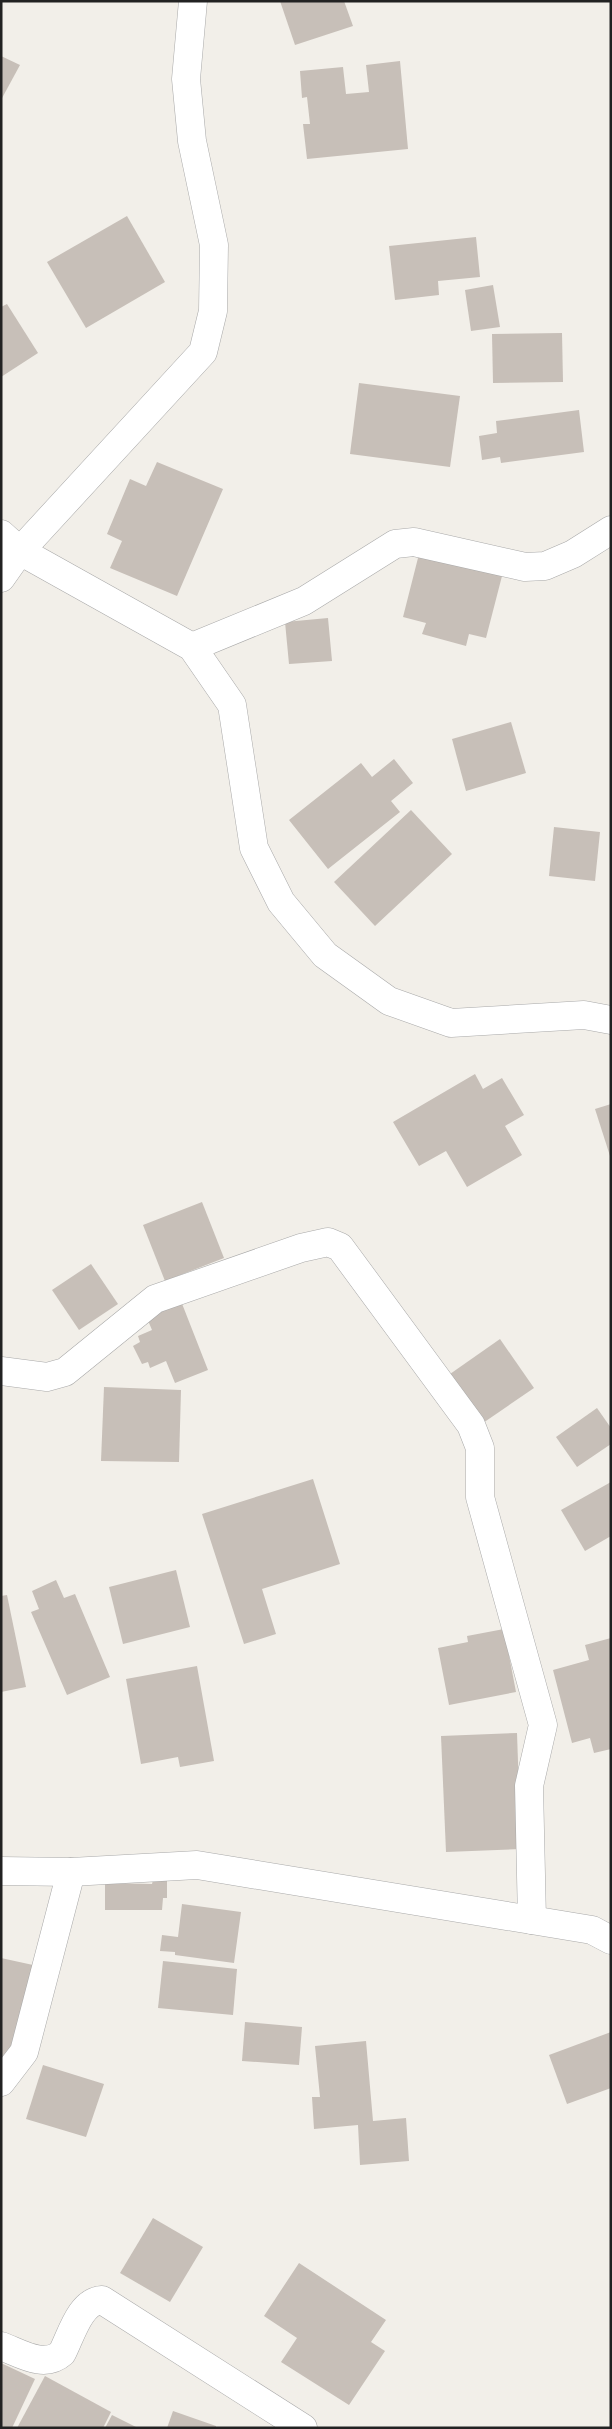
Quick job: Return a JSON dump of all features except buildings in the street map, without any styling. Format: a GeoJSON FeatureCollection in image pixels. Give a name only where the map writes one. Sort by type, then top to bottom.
{"type":"FeatureCollection","features":[{"type":"Feature","properties":{"kind":"street"},"geometry":{"type":"LineString","coordinates":[[1,578],[11,543],[203,352],[213,310],[214,245],[192,141],[186,79],[193,1]]}},
{"type":"Feature","properties":{"kind":"street"},"geometry":{"type":"LineString","coordinates":[[192,647],[304,601],[395,544],[414,542],[525,567],[545,566],[573,554],[611,530]]}},
{"type":"Feature","properties":{"kind":"street"},"geometry":{"type":"LineString","coordinates":[[11,543],[192,647],[232,705],[254,848],[281,902],[325,955],[389,1001],[451,1023],[584,1015],[611,1020]]}},
{"type":"Feature","properties":{"kind":"street"},"geometry":{"type":"LineString","coordinates":[[1,1371],[47,1378],[65,1372],[155,1299],[301,1248],[328,1242],[340,1246],[471,1425],[480,1448],[480,1497],[542,1726],[529,1786],[532,1920]]}},
{"type":"Feature","properties":{"kind":"street"},"geometry":{"type":"LineString","coordinates":[[1,1871],[71,1872],[197,1865],[592,1930],[611,1940]]}},
{"type":"Feature","properties":{"kind":"street"},"geometry":{"type":"LineString","coordinates":[[1,2082],[24,2052],[71,1872]]}},
{"type":"Feature","properties":{"kind":"street"},"geometry":{"type":"LineString","coordinates":[[1,2346],[36,2360],[57,2358],[62,2353],[84,2309],[96,2300],[102,2300],[304,2428]]}}]}
